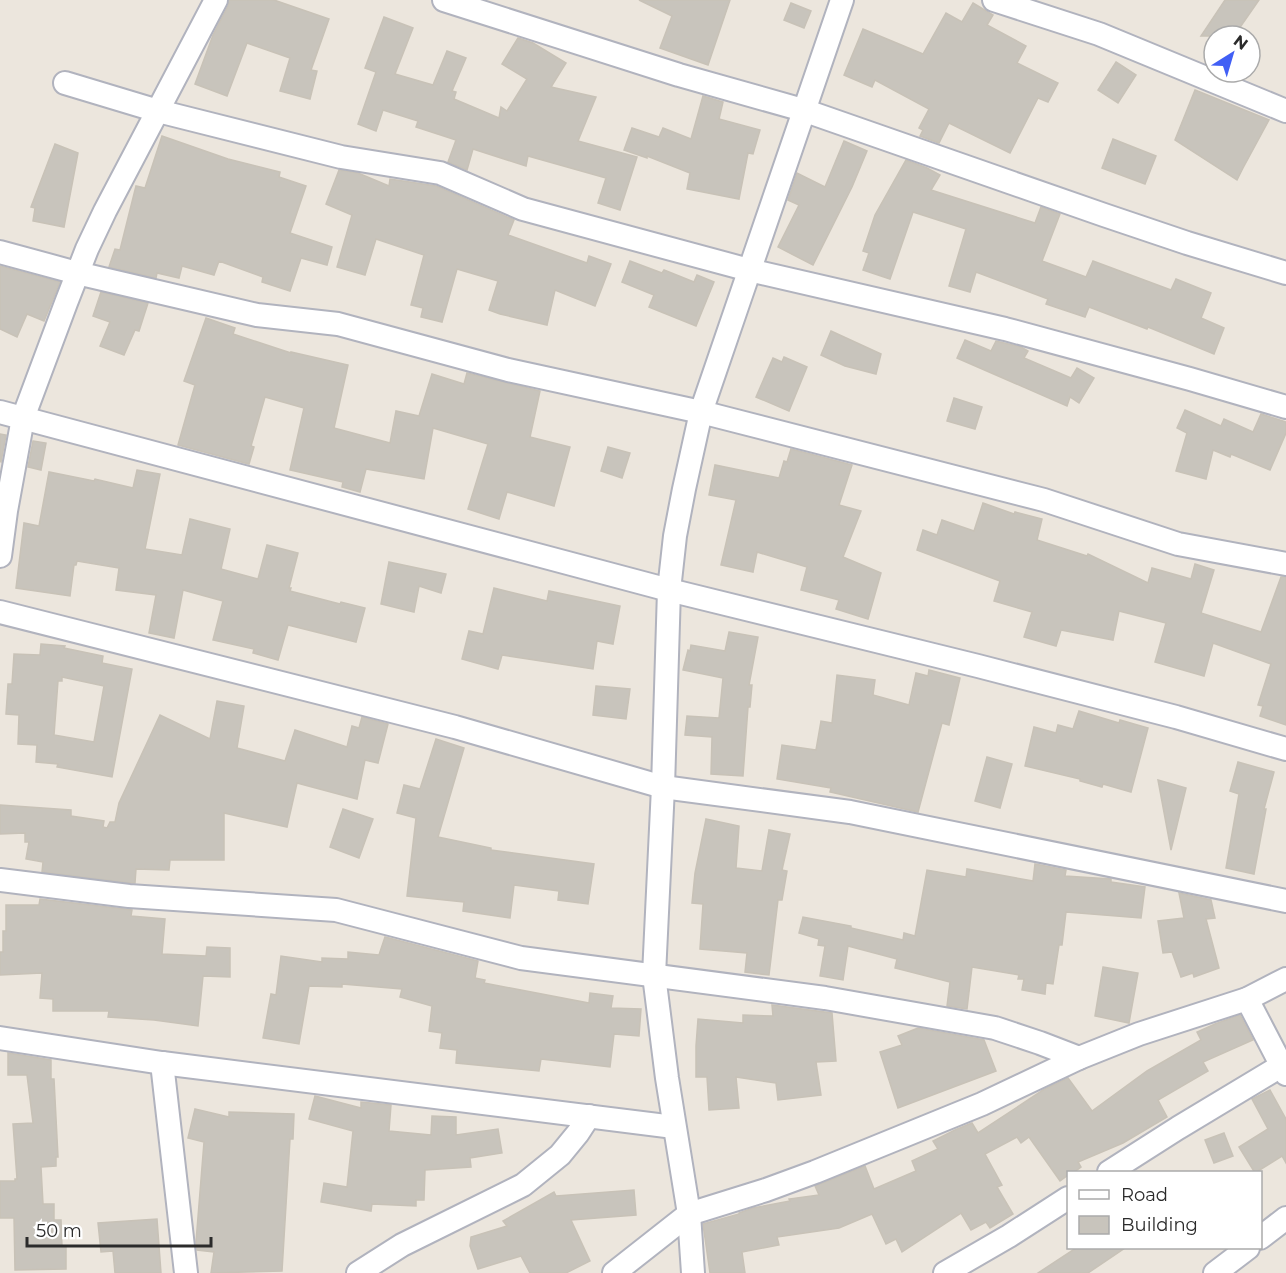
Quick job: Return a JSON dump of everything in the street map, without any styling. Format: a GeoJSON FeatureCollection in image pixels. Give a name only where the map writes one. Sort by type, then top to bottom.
{"type":"FeatureCollection","features":[{"type":"Feature","properties":{"kind":"street"},"geometry":{"type":"LineString","coordinates":[[0,556],[23,418],[77,273],[105,211],[216,0]]}},
{"type":"Feature","properties":{"kind":"street"},"geometry":{"type":"LineString","coordinates":[[444,0],[679,75],[803,110],[1104,215],[1286,273]]}},
{"type":"Feature","properties":{"kind":"street"},"geometry":{"type":"LineString","coordinates":[[693,1273],[688,1214],[654,975],[669,590],[675,536],[701,412],[842,0]]}},
{"type":"Feature","properties":{"kind":"street"},"geometry":{"type":"LineString","coordinates":[[993,0],[1100,34],[1286,111]]}},
{"type":"Feature","properties":{"kind":"street"},"geometry":{"type":"LineString","coordinates":[[66,82],[158,111],[341,157],[440,173],[523,209],[749,270],[1005,329],[1286,407]]}},
{"type":"Feature","properties":{"kind":"street"},"geometry":{"type":"LineString","coordinates":[[0,252],[77,273],[257,315],[338,324],[508,370],[701,412],[1044,500],[1178,544],[1286,564]]}},
{"type":"Feature","properties":{"kind":"street"},"geometry":{"type":"LineString","coordinates":[[0,412],[669,590],[1176,717],[1286,749]]}},
{"type":"Feature","properties":{"kind":"street"},"geometry":{"type":"LineString","coordinates":[[0,612],[456,727],[663,787],[850,812],[1286,901]]}},
{"type":"Feature","properties":{"kind":"street"},"geometry":{"type":"LineString","coordinates":[[0,880],[129,896],[336,910],[521,957],[825,998],[995,1028],[1079,1058]]}},
{"type":"Feature","properties":{"kind":"street"},"geometry":{"type":"LineString","coordinates":[[614,1273],[688,1214],[815,1172],[982,1104],[1079,1058],[1139,1034],[1246,999],[1286,979]]}},
{"type":"Feature","properties":{"kind":"street"},"geometry":{"type":"LineString","coordinates":[[1112,1171],[1178,1128],[1283,1070],[1246,999]]}},
{"type":"Feature","properties":{"kind":"street"},"geometry":{"type":"LineString","coordinates":[[0,1038],[162,1063],[674,1127]]}},
{"type":"Feature","properties":{"kind":"street"},"geometry":{"type":"LineString","coordinates":[[162,1063],[186,1273]]}},
{"type":"Feature","properties":{"kind":"street"},"geometry":{"type":"LineString","coordinates":[[358,1273],[402,1245],[523,1185],[560,1155],[589,1116]]}},
{"type":"Feature","properties":{"kind":"street"},"geometry":{"type":"LineString","coordinates":[[945,1273],[1010,1236],[1067,1199]]}},
{"type":"Feature","properties":{"kind":"street"},"geometry":{"type":"LineString","coordinates":[[1262,1236],[1286,1218]]}},
{"type":"Feature","properties":{"kind":"street"},"geometry":{"type":"LineString","coordinates":[[1215,1273],[1247,1249]]}},
{"type":"Feature","properties":{"kind":"building"},"geometry":{"type":"Polygon","coordinates":[[[229,0],[274,0],[329,19],[311,70],[317,71],[310,99],[280,91],[290,58],[247,43],[227,96],[195,84],[229,0]]]}},
{"type":"Feature","properties":{"kind":"building"},"geometry":{"type":"Polygon","coordinates":[[[639,0],[730,0],[708,65],[660,48],[672,16],[639,0]]]}},
{"type":"Feature","properties":{"kind":"building"},"geometry":{"type":"Polygon","coordinates":[[[1225,0],[1259,0],[1242,24],[1209,24],[1225,0]]]}},
{"type":"Feature","properties":{"kind":"building"},"geometry":{"type":"Polygon","coordinates":[[[791,3],[811,11],[804,28],[784,20],[791,3]]]}},
{"type":"Feature","properties":{"kind":"building"},"geometry":{"type":"Polygon","coordinates":[[[973,3],[993,15],[987,25],[1026,46],[1017,63],[1058,83],[1048,102],[1038,98],[1010,153],[949,123],[939,143],[920,136],[923,130],[919,128],[929,109],[875,80],[872,87],[844,75],[863,29],[923,54],[946,13],[962,22],[973,3]]]}},
{"type":"Feature","properties":{"kind":"building"},"geometry":{"type":"Polygon","coordinates":[[[384,17],[413,28],[395,74],[433,85],[447,51],[466,58],[452,91],[456,92],[454,99],[499,118],[501,107],[507,111],[527,79],[502,64],[518,38],[533,43],[566,63],[551,87],[596,97],[578,141],[637,157],[620,210],[598,203],[606,178],[528,156],[526,166],[473,149],[467,170],[448,162],[456,140],[416,127],[418,121],[383,110],[376,131],[358,124],[376,72],[365,68],[384,17]]]}},
{"type":"Feature","properties":{"kind":"building"},"geometry":{"type":"Polygon","coordinates":[[[1116,62],[1136,75],[1118,103],[1098,90],[1116,62]]]}},
{"type":"Feature","properties":{"kind":"building"},"geometry":{"type":"Polygon","coordinates":[[[1195,90],[1269,120],[1237,180],[1175,140],[1195,90]]]}},
{"type":"Feature","properties":{"kind":"building"},"geometry":{"type":"Polygon","coordinates":[[[703,96],[723,102],[719,119],[760,130],[753,154],[748,153],[739,199],[687,189],[690,173],[647,156],[647,158],[624,150],[632,128],[659,137],[663,128],[691,139],[703,96]]]}},
{"type":"Feature","properties":{"kind":"building"},"geometry":{"type":"Polygon","coordinates":[[[162,136],[228,159],[280,172],[279,177],[306,186],[290,233],[332,247],[327,265],[301,258],[290,291],[262,282],[263,277],[219,261],[214,275],[182,266],[179,278],[157,273],[156,278],[109,267],[115,249],[120,250],[136,186],[145,188],[162,136]]]}},
{"type":"Feature","properties":{"kind":"building"},"geometry":{"type":"Polygon","coordinates":[[[1113,139],[1156,156],[1145,184],[1102,168],[1113,139]]]}},
{"type":"Feature","properties":{"kind":"building"},"geometry":{"type":"Polygon","coordinates":[[[844,141],[867,151],[852,187],[813,265],[778,247],[799,205],[788,200],[797,173],[825,187],[844,141]]]}},
{"type":"Feature","properties":{"kind":"building"},"geometry":{"type":"Polygon","coordinates":[[[55,144],[78,153],[64,227],[33,221],[35,208],[31,207],[55,144]]]}},
{"type":"Feature","properties":{"kind":"building"},"geometry":{"type":"Polygon","coordinates":[[[906,160],[940,175],[931,190],[1035,223],[1041,207],[1060,214],[1042,261],[1086,277],[1093,261],[1171,290],[1176,279],[1211,293],[1201,318],[1224,328],[1214,354],[1148,327],[1147,329],[1089,307],[1085,317],[1046,304],[1048,299],[976,272],[970,292],[949,286],[966,229],[913,212],[890,279],[863,270],[869,253],[863,251],[875,215],[906,160]]]}},
{"type":"Feature","properties":{"kind":"building"},"geometry":{"type":"Polygon","coordinates":[[[339,170],[358,173],[389,186],[390,179],[436,186],[514,220],[508,235],[587,263],[589,256],[611,264],[595,306],[555,290],[547,325],[500,314],[489,310],[498,281],[457,269],[442,322],[421,317],[423,308],[411,305],[424,255],[376,239],[365,275],[337,267],[352,215],[326,204],[339,170]]]}},
{"type":"Feature","properties":{"kind":"building"},"geometry":{"type":"Polygon","coordinates":[[[630,261],[662,273],[664,270],[694,282],[697,275],[714,282],[696,326],[649,307],[654,295],[622,282],[630,261]]]}},
{"type":"Feature","properties":{"kind":"building"},"geometry":{"type":"Polygon","coordinates":[[[0,266],[60,282],[44,321],[27,314],[17,337],[0,329],[0,266]]]}},
{"type":"Feature","properties":{"kind":"building"},"geometry":{"type":"Polygon","coordinates":[[[101,292],[148,303],[139,331],[135,330],[124,355],[100,346],[110,322],[93,316],[101,292]]]}},
{"type":"Feature","properties":{"kind":"building"},"geometry":{"type":"Polygon","coordinates":[[[206,318],[235,328],[233,334],[291,353],[348,365],[334,428],[390,443],[396,411],[419,416],[432,374],[464,384],[467,373],[540,391],[530,437],[570,447],[554,506],[507,492],[499,519],[468,509],[488,444],[433,428],[424,479],[366,469],[360,492],[342,487],[343,482],[290,470],[304,408],[265,397],[251,446],[254,447],[249,464],[178,445],[195,385],[184,381],[206,318]]]}},
{"type":"Feature","properties":{"kind":"building"},"geometry":{"type":"Polygon","coordinates":[[[831,331],[881,354],[876,374],[845,366],[821,355],[831,331]]]}},
{"type":"Feature","properties":{"kind":"building"},"geometry":{"type":"Polygon","coordinates":[[[965,340],[991,351],[996,341],[1021,347],[1028,351],[1024,358],[1071,378],[1077,368],[1094,378],[1079,403],[1070,397],[1067,406],[957,358],[965,340]]]}},
{"type":"Feature","properties":{"kind":"building"},"geometry":{"type":"Polygon","coordinates":[[[784,357],[807,367],[789,411],[756,397],[773,358],[782,362],[784,357]]]}},
{"type":"Feature","properties":{"kind":"building"},"geometry":{"type":"Polygon","coordinates":[[[954,398],[982,407],[975,429],[947,421],[954,398]]]}},
{"type":"Feature","properties":{"kind":"building"},"geometry":{"type":"Polygon","coordinates":[[[1185,410],[1221,426],[1224,419],[1253,432],[1261,414],[1286,422],[1286,433],[1270,470],[1231,454],[1230,457],[1213,450],[1206,479],[1176,471],[1187,433],[1177,428],[1185,410]]]}},
{"type":"Feature","properties":{"kind":"building"},"geometry":{"type":"Polygon","coordinates":[[[0,434],[6,435],[1,462],[0,461],[0,434]]]}},
{"type":"Feature","properties":{"kind":"building"},"geometry":{"type":"Polygon","coordinates":[[[33,441],[46,443],[41,470],[28,467],[33,441]]]}},
{"type":"Feature","properties":{"kind":"building"},"geometry":{"type":"Polygon","coordinates":[[[608,447],[630,453],[622,478],[601,471],[608,447]]]}},
{"type":"Feature","properties":{"kind":"building"},"geometry":{"type":"Polygon","coordinates":[[[791,449],[852,465],[839,505],[861,511],[843,557],[881,573],[868,619],[836,609],[839,600],[801,590],[807,567],[757,552],[753,572],[721,565],[736,500],[709,495],[715,465],[779,478],[784,461],[787,462],[791,449]]]}},
{"type":"Feature","properties":{"kind":"building"},"geometry":{"type":"Polygon","coordinates":[[[137,470],[160,474],[145,549],[182,555],[190,519],[230,529],[221,569],[258,579],[267,545],[298,553],[290,591],[365,608],[356,642],[288,625],[278,660],[253,653],[254,649],[213,640],[223,601],[183,590],[174,638],[149,633],[156,595],[116,590],[119,568],[77,561],[74,565],[70,596],[16,588],[24,523],[39,526],[49,472],[133,488],[137,470]]]}},
{"type":"Feature","properties":{"kind":"building"},"geometry":{"type":"Polygon","coordinates":[[[983,503],[1014,514],[1015,512],[1042,519],[1037,540],[1087,556],[1088,554],[1148,583],[1152,568],[1191,579],[1195,564],[1214,570],[1201,613],[1261,632],[1281,577],[1286,577],[1286,725],[1260,716],[1263,706],[1258,705],[1271,664],[1213,643],[1204,676],[1155,662],[1166,623],[1119,611],[1113,640],[1061,630],[1056,646],[1024,637],[1032,612],[994,601],[1000,581],[917,550],[923,530],[937,535],[942,520],[974,531],[983,503]]]}},
{"type":"Feature","properties":{"kind":"building"},"geometry":{"type":"Polygon","coordinates":[[[389,562],[446,574],[441,593],[419,586],[414,612],[381,604],[389,562]]]}},
{"type":"Feature","properties":{"kind":"building"},"geometry":{"type":"Polygon","coordinates":[[[494,588],[547,601],[549,591],[620,606],[613,644],[597,641],[593,669],[502,655],[498,669],[462,659],[469,631],[483,634],[494,588]]]}},
{"type":"Feature","properties":{"kind":"building"},"geometry":{"type":"Polygon","coordinates":[[[729,632],[758,637],[749,685],[752,685],[750,707],[748,707],[743,776],[711,774],[712,737],[685,735],[687,716],[719,718],[723,678],[683,670],[688,650],[690,651],[691,645],[725,651],[729,632]]]}},
{"type":"Feature","properties":{"kind":"building"},"geometry":{"type":"Polygon","coordinates":[[[41,644],[65,646],[64,648],[103,656],[102,663],[132,669],[112,777],[57,767],[58,764],[36,762],[37,745],[18,744],[19,715],[6,714],[8,684],[12,684],[14,654],[40,655],[41,644]],[[62,677],[62,681],[58,681],[54,735],[94,742],[104,686],[62,677]]]}},
{"type":"Feature","properties":{"kind":"building"},"geometry":{"type":"Polygon","coordinates":[[[929,670],[960,678],[949,725],[942,723],[918,812],[830,792],[831,788],[777,779],[782,745],[816,750],[821,721],[832,723],[837,675],[875,680],[873,695],[909,705],[916,673],[928,676],[929,670]]]}},
{"type":"Feature","properties":{"kind":"building"},"geometry":{"type":"Polygon","coordinates":[[[596,686],[630,689],[626,719],[593,715],[596,686]]]}},
{"type":"Feature","properties":{"kind":"building"},"geometry":{"type":"Polygon","coordinates":[[[217,701],[244,706],[237,748],[285,761],[295,730],[347,747],[352,726],[359,728],[362,717],[388,724],[378,763],[365,760],[357,799],[297,783],[287,827],[224,813],[224,860],[170,860],[169,870],[136,869],[135,883],[130,883],[42,872],[43,862],[26,859],[29,842],[25,842],[25,833],[0,834],[0,805],[71,810],[71,816],[104,821],[103,827],[107,828],[110,822],[115,822],[119,803],[160,715],[210,739],[217,701]]]}},
{"type":"Feature","properties":{"kind":"building"},"geometry":{"type":"Polygon","coordinates":[[[1079,711],[1119,723],[1120,720],[1148,728],[1131,792],[1103,784],[1102,787],[1080,781],[1080,779],[1025,766],[1034,727],[1056,733],[1058,725],[1073,729],[1079,711]]]}},
{"type":"Feature","properties":{"kind":"building"},"geometry":{"type":"Polygon","coordinates":[[[436,739],[464,748],[438,837],[491,848],[491,850],[594,864],[588,904],[558,900],[559,891],[514,885],[510,918],[463,911],[464,902],[407,896],[416,818],[397,813],[404,785],[420,789],[436,739]]]}},
{"type":"Feature","properties":{"kind":"building"},"geometry":{"type":"Polygon","coordinates":[[[987,757],[1012,764],[1000,808],[975,801],[987,757]]]}},
{"type":"Feature","properties":{"kind":"building"},"geometry":{"type":"Polygon","coordinates":[[[1238,762],[1274,772],[1264,809],[1266,809],[1254,874],[1226,868],[1239,794],[1230,791],[1238,762]]]}},
{"type":"Feature","properties":{"kind":"building"},"geometry":{"type":"Polygon","coordinates":[[[1158,780],[1186,788],[1171,850],[1158,780]]]}},
{"type":"Feature","properties":{"kind":"building"},"geometry":{"type":"Polygon","coordinates":[[[343,809],[373,819],[359,858],[330,847],[343,809]]]}},
{"type":"Feature","properties":{"kind":"building"},"geometry":{"type":"Polygon","coordinates":[[[706,819],[739,826],[736,868],[762,871],[769,830],[790,834],[782,870],[787,871],[782,900],[778,900],[769,975],[745,972],[747,953],[700,949],[703,904],[692,903],[695,873],[706,819]]]}},
{"type":"Feature","properties":{"kind":"building"},"geometry":{"type":"Polygon","coordinates":[[[1035,864],[1066,870],[1065,876],[1111,879],[1111,882],[1145,887],[1141,918],[1066,912],[1062,945],[1059,945],[1053,984],[1046,983],[1045,994],[1022,990],[1024,979],[1018,979],[1019,975],[972,967],[967,1009],[947,1006],[950,982],[895,968],[897,959],[848,946],[843,980],[820,976],[825,946],[818,945],[819,939],[799,933],[803,917],[851,926],[851,928],[903,940],[904,933],[915,936],[927,870],[966,877],[967,869],[1033,881],[1035,864]]]}},
{"type":"Feature","properties":{"kind":"building"},"geometry":{"type":"Polygon","coordinates":[[[1179,893],[1211,900],[1215,918],[1206,919],[1219,968],[1194,977],[1193,973],[1181,977],[1172,952],[1163,953],[1158,921],[1184,918],[1179,893]]]}},
{"type":"Feature","properties":{"kind":"building"},"geometry":{"type":"Polygon","coordinates":[[[40,899],[132,910],[131,916],[165,919],[162,954],[206,956],[207,947],[230,948],[230,977],[203,976],[198,1026],[108,1017],[109,1011],[53,1011],[53,999],[40,998],[42,973],[0,975],[0,952],[3,952],[3,931],[6,931],[6,905],[39,905],[40,899]]]}},
{"type":"Feature","properties":{"kind":"building"},"geometry":{"type":"Polygon","coordinates":[[[385,937],[478,961],[475,978],[485,980],[484,983],[589,1003],[590,993],[613,996],[611,1008],[641,1009],[639,1036],[614,1034],[610,1067],[541,1059],[539,1071],[456,1063],[457,1050],[440,1048],[442,1033],[429,1031],[432,1006],[400,997],[402,989],[342,984],[342,987],[309,986],[299,1044],[263,1038],[271,994],[276,995],[281,956],[322,962],[322,958],[348,959],[348,952],[379,955],[385,937]]]}},
{"type":"Feature","properties":{"kind":"building"},"geometry":{"type":"Polygon","coordinates":[[[1103,967],[1138,973],[1129,1023],[1095,1016],[1103,967]]]}},
{"type":"Feature","properties":{"kind":"building"},"geometry":{"type":"Polygon","coordinates":[[[772,1005],[832,1013],[836,1061],[816,1062],[821,1095],[778,1100],[776,1083],[736,1077],[739,1108],[709,1110],[707,1077],[696,1077],[698,1019],[743,1023],[743,1015],[773,1016],[772,1005]]]}},
{"type":"Feature","properties":{"kind":"building"},"geometry":{"type":"Polygon","coordinates":[[[1240,1015],[1253,1040],[1203,1062],[1208,1071],[1158,1100],[1167,1117],[1123,1143],[1078,1162],[1081,1167],[1076,1171],[1067,1171],[1067,1176],[1060,1181],[1029,1137],[1021,1143],[1017,1137],[985,1154],[1002,1185],[997,1187],[1013,1214],[990,1228],[986,1222],[971,1230],[961,1213],[902,1252],[896,1239],[886,1244],[872,1214],[839,1228],[777,1237],[779,1245],[742,1252],[745,1273],[710,1273],[703,1224],[753,1208],[790,1201],[789,1199],[819,1195],[815,1186],[865,1166],[874,1189],[916,1171],[912,1161],[938,1149],[933,1141],[972,1123],[978,1133],[1043,1090],[1068,1078],[1092,1111],[1147,1071],[1201,1040],[1197,1032],[1240,1015]]]}},
{"type":"Feature","properties":{"kind":"building"},"geometry":{"type":"Polygon","coordinates":[[[918,1028],[984,1040],[996,1071],[898,1108],[880,1052],[902,1045],[898,1036],[918,1028]]]}},
{"type":"Feature","properties":{"kind":"building"},"geometry":{"type":"Polygon","coordinates":[[[8,1053],[51,1060],[58,1157],[56,1157],[56,1166],[41,1167],[43,1204],[54,1204],[54,1220],[61,1220],[62,1247],[66,1247],[66,1269],[15,1270],[14,1218],[0,1218],[0,1181],[17,1179],[13,1124],[33,1123],[27,1075],[8,1075],[8,1053]]]}},
{"type":"Feature","properties":{"kind":"building"},"geometry":{"type":"Polygon","coordinates":[[[1270,1090],[1286,1119],[1286,1163],[1282,1156],[1258,1171],[1254,1171],[1239,1147],[1268,1129],[1252,1099],[1270,1090]]]}},
{"type":"Feature","properties":{"kind":"building"},"geometry":{"type":"Polygon","coordinates":[[[315,1096],[361,1108],[361,1102],[391,1105],[389,1131],[431,1135],[432,1116],[456,1117],[456,1135],[498,1129],[502,1153],[470,1158],[471,1167],[425,1170],[424,1200],[416,1200],[416,1206],[372,1204],[371,1211],[321,1202],[324,1183],[347,1187],[353,1131],[309,1119],[315,1096]]]}},
{"type":"Feature","properties":{"kind":"building"},"geometry":{"type":"Polygon","coordinates":[[[195,1109],[229,1117],[229,1112],[294,1114],[293,1139],[290,1139],[282,1271],[211,1273],[214,1252],[197,1250],[204,1142],[188,1138],[195,1109]]]}},
{"type":"Feature","properties":{"kind":"building"},"geometry":{"type":"Polygon","coordinates":[[[1224,1133],[1233,1156],[1214,1163],[1205,1140],[1224,1133]]]}},
{"type":"Feature","properties":{"kind":"building"},"geometry":{"type":"Polygon","coordinates":[[[634,1190],[636,1215],[571,1220],[590,1261],[566,1273],[530,1273],[521,1256],[478,1269],[470,1246],[471,1237],[507,1226],[503,1221],[554,1192],[556,1196],[634,1190]]]}},
{"type":"Feature","properties":{"kind":"building"},"geometry":{"type":"Polygon","coordinates":[[[157,1219],[161,1273],[115,1273],[113,1251],[101,1252],[98,1223],[157,1219]]]}},
{"type":"Feature","properties":{"kind":"building"},"geometry":{"type":"Polygon","coordinates":[[[1074,1249],[1124,1249],[1088,1273],[1038,1273],[1074,1249]]]}}]}
